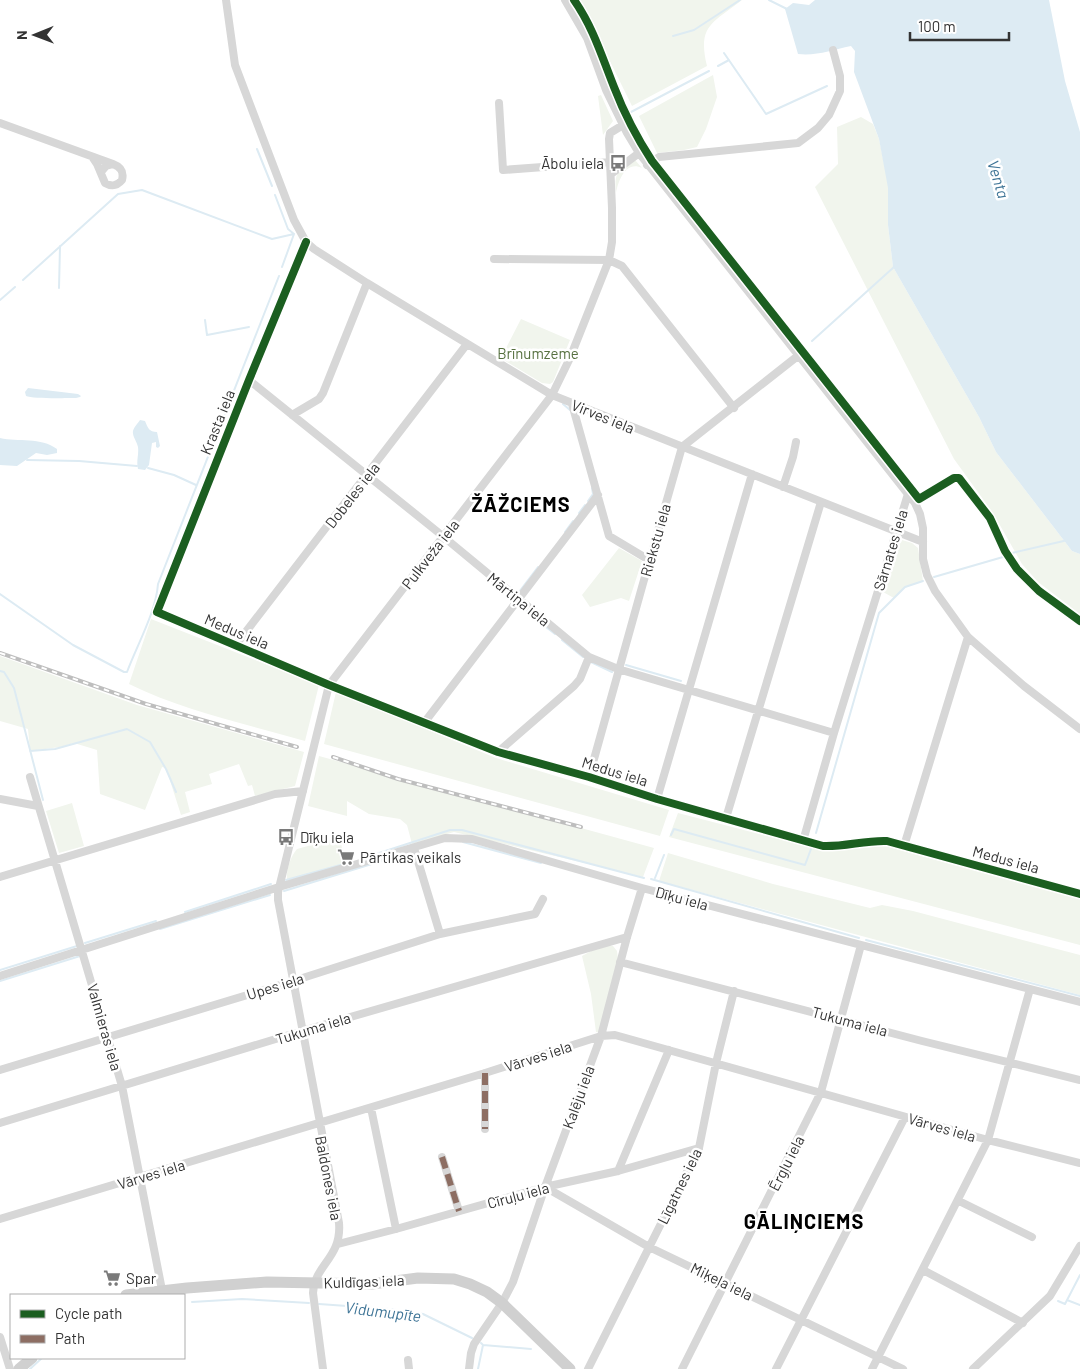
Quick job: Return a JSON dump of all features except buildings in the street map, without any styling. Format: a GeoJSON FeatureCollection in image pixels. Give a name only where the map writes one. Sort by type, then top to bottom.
{"type":"FeatureCollection","features":[{"type":"Feature","properties":{"kind":"street"},"geometry":{"type":"LineString","coordinates":[[226,0],[235,65],[294,220],[306,242]]}},
{"type":"Feature","properties":{"kind":"street","name":"Sārnates iela"},"geometry":{"type":"LineString","coordinates":[[565,0],[587,38],[606,90],[623,125],[647,165],[908,494],[834,733],[803,841]]}},
{"type":"Feature","properties":{"kind":"street"},"geometry":{"type":"LineString","coordinates":[[647,165],[659,157],[798,143],[818,128],[829,115],[840,91],[840,76],[833,50]]}},
{"type":"Feature","properties":{"kind":"street"},"geometry":{"type":"LineString","coordinates":[[499,103],[503,170],[610,162]]}},
{"type":"Feature","properties":{"kind":"street"},"geometry":{"type":"LineString","coordinates":[[0,123],[113,164],[120,168],[122,180],[112,186],[105,184],[93,158]]}},
{"type":"Feature","properties":{"kind":"street","name":"Pulkveža iela"},"geometry":{"type":"LineString","coordinates":[[293,981],[278,900],[279,887],[329,685],[552,395],[570,358],[609,260],[612,242],[611,174],[608,139],[610,133],[623,125]]}},
{"type":"Feature","properties":{"kind":"street"},"geometry":{"type":"LineString","coordinates":[[611,174],[639,153]]}},
{"type":"Feature","properties":{"kind":"street"},"geometry":{"type":"LineString","coordinates":[[101,172],[106,166],[113,164]]}},
{"type":"Feature","properties":{"kind":"street","name":"Virves iela"},"geometry":{"type":"LineString","coordinates":[[306,242],[367,283],[552,395],[923,542]]}},
{"type":"Feature","properties":{"kind":"street","name":"Krasta iela"},"geometry":{"type":"LineString","coordinates":[[156,612],[306,242]]}},
{"type":"Feature","properties":{"kind":"street"},"geometry":{"type":"LineString","coordinates":[[494,259],[609,260],[622,266],[734,408]]}},
{"type":"Feature","properties":{"kind":"street"},"geometry":{"type":"LineString","coordinates":[[292,415],[319,399],[323,393],[367,283]]}},
{"type":"Feature","properties":{"kind":"street","name":"Dobeles iela"},"geometry":{"type":"LineString","coordinates":[[235,646],[467,344]]}},
{"type":"Feature","properties":{"kind":"street"},"geometry":{"type":"LineString","coordinates":[[682,447],[799,355]]}},
{"type":"Feature","properties":{"kind":"street","name":"Mārtiņa iela"},"geometry":{"type":"LineString","coordinates":[[249,380],[590,657],[618,669],[834,733]]}},
{"type":"Feature","properties":{"kind":"street"},"geometry":{"type":"LineString","coordinates":[[572,404],[609,536],[649,560]]}},
{"type":"Feature","properties":{"kind":"street"},"geometry":{"type":"LineString","coordinates":[[782,487],[794,457],[796,442]]}},
{"type":"Feature","properties":{"kind":"street","name":"Riekstu iela"},"geometry":{"type":"LineString","coordinates":[[589,777],[682,447]]}},
{"type":"Feature","properties":{"kind":"street"},"geometry":{"type":"LineString","coordinates":[[657,799],[752,474]]}},
{"type":"Feature","properties":{"kind":"street"},"geometry":{"type":"LineString","coordinates":[[908,494],[916,503],[920,514],[923,528],[923,559],[926,575],[968,638],[1024,686],[1080,729]]}},
{"type":"Feature","properties":{"kind":"street"},"geometry":{"type":"LineString","coordinates":[[424,723],[598,495]]}},
{"type":"Feature","properties":{"kind":"street"},"geometry":{"type":"LineString","coordinates":[[726,818],[821,502]]}},
{"type":"Feature","properties":{"kind":"street","name":"Medus iela"},"geometry":{"type":"LineString","coordinates":[[156,612],[329,685],[498,752],[823,846],[887,841],[1080,894]]}},
{"type":"Feature","properties":{"kind":"street"},"geometry":{"type":"LineString","coordinates":[[904,846],[968,638]]}},
{"type":"Feature","properties":{"kind":"street"},"geometry":{"type":"LineString","coordinates":[[498,752],[574,686],[580,679],[590,657]]}},
{"type":"Feature","properties":{"kind":"street","name":"Valmieras iela"},"geometry":{"type":"LineString","coordinates":[[30,777],[122,1086],[162,1290]]}},
{"type":"Feature","properties":{"kind":"street"},"geometry":{"type":"LineString","coordinates":[[0,877],[275,794],[303,791]]}},
{"type":"Feature","properties":{"kind":"street"},"geometry":{"type":"LineString","coordinates":[[0,799],[38,806]]}},
{"type":"Feature","properties":{"kind":"street","name":"Dīķu iela"},"geometry":{"type":"LineString","coordinates":[[0,976],[279,887],[445,838],[472,839],[642,888],[1080,1002]]}},
{"type":"Feature","properties":{"kind":"street"},"geometry":{"type":"LineString","coordinates":[[414,848],[440,934]]}},
{"type":"Feature","properties":{"kind":"street","name":"Kalēju iela"},"geometry":{"type":"LineString","coordinates":[[469,1369],[474,1344],[502,1303],[513,1282],[545,1187],[601,1036],[626,936],[642,888]]}},
{"type":"Feature","properties":{"kind":"street","name":"Upes iela"},"geometry":{"type":"LineString","coordinates":[[0,1070],[440,934],[535,914],[543,899]]}},
{"type":"Feature","properties":{"kind":"street","name":"Tukuma iela"},"geometry":{"type":"LineString","coordinates":[[0,1123],[302,1031],[626,936]]}},
{"type":"Feature","properties":{"kind":"street","name":"Ērgļu iela"},"geometry":{"type":"LineString","coordinates":[[682,1369],[821,1092],[861,945]]}},
{"type":"Feature","properties":{"kind":"street","name":"Tukuma iela"},"geometry":{"type":"LineString","coordinates":[[620,962],[1080,1080]]}},
{"type":"Feature","properties":{"kind":"street","name":"Baldones iela"},"geometry":{"type":"LineString","coordinates":[[293,981],[339,1223],[338,1244]]}},
{"type":"Feature","properties":{"kind":"street"},"geometry":{"type":"LineString","coordinates":[[872,1369],[959,1201],[988,1140],[1030,989]]}},
{"type":"Feature","properties":{"kind":"street","name":"Līgatnes iela"},"geometry":{"type":"LineString","coordinates":[[588,1369],[699,1148],[716,1063],[734,991]]}},
{"type":"Feature","properties":{"kind":"street","name":"Vārves iela"},"geometry":{"type":"LineString","coordinates":[[0,1219],[485,1073],[601,1036],[614,1035],[988,1140],[1080,1163]]}},
{"type":"Feature","properties":{"kind":"street"},"geometry":{"type":"LineString","coordinates":[[618,1171],[669,1050]]}},
{"type":"Feature","properties":{"kind":"street"},"geometry":{"type":"LineString","coordinates":[[485,1073],[485,1129]]}},
{"type":"Feature","properties":{"kind":"street"},"geometry":{"type":"LineString","coordinates":[[370,1108],[396,1230]]}},
{"type":"Feature","properties":{"kind":"street"},"geometry":{"type":"LineString","coordinates":[[776,1369],[905,1117]]}},
{"type":"Feature","properties":{"kind":"street","name":"Cīruļu iela"},"geometry":{"type":"LineString","coordinates":[[338,1244],[396,1230],[545,1187],[618,1171],[699,1148]]}},
{"type":"Feature","properties":{"kind":"street"},"geometry":{"type":"LineString","coordinates":[[442,1157],[459,1211]]}},
{"type":"Feature","properties":{"kind":"street","name":"Miķeļa iela"},"geometry":{"type":"LineString","coordinates":[[545,1187],[650,1247],[903,1369]]}},
{"type":"Feature","properties":{"kind":"street"},"geometry":{"type":"LineString","coordinates":[[959,1201],[1032,1236]]}},
{"type":"Feature","properties":{"kind":"street"},"geometry":{"type":"LineString","coordinates":[[323,1369],[313,1282],[338,1244]]}},
{"type":"Feature","properties":{"kind":"street"},"geometry":{"type":"LineString","coordinates":[[973,1369],[1050,1296],[1080,1246]]}},
{"type":"Feature","properties":{"kind":"street"},"geometry":{"type":"LineString","coordinates":[[923,1270],[1023,1323]]}},
{"type":"Feature","properties":{"kind":"street","name":"Kuldīgas iela"},"geometry":{"type":"LineString","coordinates":[[133,1294],[267,1282],[372,1284],[418,1278],[454,1279],[487,1292],[502,1303],[570,1369]]}},
{"type":"Feature","properties":{"kind":"street"},"geometry":{"type":"LineString","coordinates":[[0,1337],[10,1369]]}},
{"type":"Feature","properties":{"kind":"street"},"geometry":{"type":"LineString","coordinates":[[19,1369],[31,1359]]}},
{"type":"Feature","properties":{"kind":"street"},"geometry":{"type":"LineString","coordinates":[[408,1360],[409,1369]]}},
{"type":"Feature","properties":{"kind":"green space"},"geometry":{"type":"Polygon","coordinates":[[[576,0],[742,0],[716,20],[706,33],[704,52],[707,66],[632,106],[593,27],[576,0]]]}},
{"type":"Feature","properties":{"kind":"green space"},"geometry":{"type":"Polygon","coordinates":[[[713,75],[717,97],[706,129],[697,147],[657,153],[639,116],[713,75]]]}},
{"type":"Feature","properties":{"kind":"green space"},"geometry":{"type":"Polygon","coordinates":[[[601,95],[613,121],[603,135],[598,96],[601,95]]]}},
{"type":"Feature","properties":{"kind":"green space"},"geometry":{"type":"Polygon","coordinates":[[[861,117],[873,124],[879,139],[889,188],[888,225],[893,267],[979,417],[996,452],[1072,551],[1080,554],[1080,614],[1038,582],[1022,564],[993,513],[954,459],[815,187],[838,164],[837,127],[861,117]]]}},
{"type":"Feature","properties":{"kind":"green space"},"geometry":{"type":"Polygon","coordinates":[[[635,160],[642,168],[636,166],[627,169],[621,178],[616,193],[618,173],[635,160]]]}},
{"type":"Feature","properties":{"kind":"green space","name":"Brīnumzeme"},"geometry":{"type":"Polygon","coordinates":[[[521,319],[570,340],[553,382],[550,384],[542,383],[499,357],[504,352],[521,319]]]}},
{"type":"Feature","properties":{"kind":"green space"},"geometry":{"type":"Polygon","coordinates":[[[902,540],[912,543],[918,548],[923,581],[905,587],[894,598],[883,592],[897,546],[902,540]]]}},
{"type":"Feature","properties":{"kind":"green space"},"geometry":{"type":"Polygon","coordinates":[[[619,548],[642,561],[629,601],[621,598],[590,607],[582,595],[619,548]]]}},
{"type":"Feature","properties":{"kind":"green space"},"geometry":{"type":"Polygon","coordinates":[[[151,619],[319,685],[305,741],[238,723],[172,702],[129,684],[151,619]]]}},
{"type":"Feature","properties":{"kind":"green space"},"geometry":{"type":"Polygon","coordinates":[[[0,656],[137,705],[304,752],[295,786],[255,796],[252,785],[248,786],[239,764],[209,774],[212,784],[185,792],[190,812],[181,815],[166,768],[162,767],[145,810],[100,794],[97,750],[74,743],[30,751],[28,729],[0,721],[0,656]]]}},
{"type":"Feature","properties":{"kind":"green space"},"geometry":{"type":"Polygon","coordinates":[[[336,692],[496,758],[669,810],[660,836],[324,744],[336,692]]]}},
{"type":"Feature","properties":{"kind":"green space"},"geometry":{"type":"Polygon","coordinates":[[[319,756],[654,848],[643,877],[454,832],[412,844],[407,825],[400,819],[369,814],[347,801],[347,816],[308,806],[319,756]]]}},
{"type":"Feature","properties":{"kind":"green space"},"geometry":{"type":"Polygon","coordinates":[[[72,803],[84,846],[59,853],[46,811],[72,803]]]}},
{"type":"Feature","properties":{"kind":"green space"},"geometry":{"type":"Polygon","coordinates":[[[678,813],[825,851],[885,846],[1080,899],[1080,945],[669,837],[678,813]]]}},
{"type":"Feature","properties":{"kind":"green space"},"geometry":{"type":"Polygon","coordinates":[[[340,837],[345,866],[287,881],[289,864],[297,849],[340,837]]]}},
{"type":"Feature","properties":{"kind":"green space"},"geometry":{"type":"Polygon","coordinates":[[[668,853],[773,884],[870,908],[882,905],[913,911],[1080,955],[1080,995],[659,881],[668,853]]]}},
{"type":"Feature","properties":{"kind":"green space"},"geometry":{"type":"Polygon","coordinates":[[[607,945],[613,946],[617,951],[618,959],[599,1032],[596,1032],[591,994],[582,956],[607,945]]]}},
{"type":"Feature","properties":{"kind":"water","name":"Venta"},"geometry":{"type":"Polygon","coordinates":[[[815,0],[1049,0],[1065,81],[1080,132],[1080,554],[1072,551],[996,452],[979,417],[893,267],[888,225],[888,188],[879,139],[854,72],[855,51],[851,46],[818,53],[798,54],[785,9],[793,3],[809,5],[815,0]]]}},
{"type":"Feature","properties":{"kind":"water"},"geometry":{"type":"Polygon","coordinates":[[[28,388],[78,394],[81,396],[76,398],[29,397],[26,396],[25,392],[28,388]]]}},
{"type":"Feature","properties":{"kind":"water"},"geometry":{"type":"Polygon","coordinates":[[[140,420],[145,421],[150,430],[157,432],[160,446],[158,448],[156,447],[156,442],[152,443],[149,465],[145,470],[138,469],[138,447],[133,433],[140,420]]]}},
{"type":"Feature","properties":{"kind":"water"},"geometry":{"type":"Polygon","coordinates":[[[0,438],[37,441],[51,445],[57,449],[57,453],[47,455],[36,453],[17,466],[0,465],[0,438]]]}},
{"type":"Feature","properties":{"kind":"waterway"},"geometry":{"type":"LineString","coordinates":[[673,36],[694,30],[740,0]]}},
{"type":"Feature","properties":{"kind":"waterway"},"geometry":{"type":"LineString","coordinates":[[769,0],[787,9]]}},
{"type":"Feature","properties":{"kind":"waterway"},"geometry":{"type":"LineString","coordinates":[[724,53],[766,114],[827,86]]}},
{"type":"Feature","properties":{"kind":"waterway"},"geometry":{"type":"LineString","coordinates":[[718,66],[729,60]]}},
{"type":"Feature","properties":{"kind":"waterway"},"geometry":{"type":"LineString","coordinates":[[631,112],[709,71]]}},
{"type":"Feature","properties":{"kind":"waterway"},"geometry":{"type":"LineString","coordinates":[[257,149],[272,186]]}},
{"type":"Feature","properties":{"kind":"waterway"},"geometry":{"type":"LineString","coordinates":[[23,280],[118,194],[142,190],[272,239],[294,234]]}},
{"type":"Feature","properties":{"kind":"waterway"},"geometry":{"type":"LineString","coordinates":[[275,195],[288,229],[294,234]]}},
{"type":"Feature","properties":{"kind":"waterway"},"geometry":{"type":"LineString","coordinates":[[282,267],[294,234]]}},
{"type":"Feature","properties":{"kind":"waterway"},"geometry":{"type":"LineString","coordinates":[[59,288],[60,246]]}},
{"type":"Feature","properties":{"kind":"waterway"},"geometry":{"type":"LineString","coordinates":[[812,341],[894,267]]}},
{"type":"Feature","properties":{"kind":"waterway"},"geometry":{"type":"LineString","coordinates":[[0,594],[73,645],[127,672],[154,606],[158,584],[279,276]]}},
{"type":"Feature","properties":{"kind":"waterway"},"geometry":{"type":"LineString","coordinates":[[0,300],[15,287]]}},
{"type":"Feature","properties":{"kind":"waterway"},"geometry":{"type":"LineString","coordinates":[[205,320],[207,335],[249,327]]}},
{"type":"Feature","properties":{"kind":"waterway"},"geometry":{"type":"LineString","coordinates":[[563,404],[570,410]]}},
{"type":"Feature","properties":{"kind":"waterway"},"geometry":{"type":"LineString","coordinates":[[27,460],[79,461],[137,466]]}},
{"type":"Feature","properties":{"kind":"waterway"},"geometry":{"type":"LineString","coordinates":[[148,468],[174,475],[196,485]]}},
{"type":"Feature","properties":{"kind":"waterway"},"geometry":{"type":"LineString","coordinates":[[588,501],[593,494],[592,488]]}},
{"type":"Feature","properties":{"kind":"waterway"},"geometry":{"type":"LineString","coordinates":[[579,513],[585,505]]}},
{"type":"Feature","properties":{"kind":"waterway"},"geometry":{"type":"LineString","coordinates":[[565,532],[573,521]]}},
{"type":"Feature","properties":{"kind":"waterway"},"geometry":{"type":"LineString","coordinates":[[1012,553],[1068,540]]}},
{"type":"Feature","properties":{"kind":"waterway"},"geometry":{"type":"LineString","coordinates":[[934,577],[1003,557]]}},
{"type":"Feature","properties":{"kind":"waterway"},"geometry":{"type":"LineString","coordinates":[[519,592],[538,567]]}},
{"type":"Feature","properties":{"kind":"waterway"},"geometry":{"type":"LineString","coordinates":[[816,833],[879,613],[905,587],[923,581]]}},
{"type":"Feature","properties":{"kind":"waterway"},"geometry":{"type":"LineString","coordinates":[[519,605],[538,620]]}},
{"type":"Feature","properties":{"kind":"waterway"},"geometry":{"type":"LineString","coordinates":[[546,627],[555,634]]}},
{"type":"Feature","properties":{"kind":"waterway"},"geometry":{"type":"LineString","coordinates":[[562,640],[583,657]]}},
{"type":"Feature","properties":{"kind":"waterway"},"geometry":{"type":"LineString","coordinates":[[591,662],[612,672]]}},
{"type":"Feature","properties":{"kind":"waterway"},"geometry":{"type":"LineString","coordinates":[[626,665],[681,681]]}},
{"type":"Feature","properties":{"kind":"waterway"},"geometry":{"type":"LineString","coordinates":[[0,671],[4,672],[14,688],[43,800]]}},
{"type":"Feature","properties":{"kind":"waterway"},"geometry":{"type":"LineString","coordinates":[[30,751],[55,749],[127,729],[150,742],[166,769],[176,792]]}},
{"type":"Feature","properties":{"kind":"waterway"},"geometry":{"type":"LineString","coordinates":[[671,835],[674,829],[805,865],[811,849]]}},
{"type":"Feature","properties":{"kind":"waterway"},"geometry":{"type":"LineString","coordinates":[[373,855],[450,830],[462,830],[644,878]]}},
{"type":"Feature","properties":{"kind":"waterway"},"geometry":{"type":"LineString","coordinates":[[463,842],[541,863]]}},
{"type":"Feature","properties":{"kind":"waterway"},"geometry":{"type":"LineString","coordinates":[[284,891],[401,855]]}},
{"type":"Feature","properties":{"kind":"waterway"},"geometry":{"type":"LineString","coordinates":[[655,878],[664,855]]}},
{"type":"Feature","properties":{"kind":"waterway"},"geometry":{"type":"LineString","coordinates":[[286,880],[344,864]]}},
{"type":"Feature","properties":{"kind":"waterway"},"geometry":{"type":"LineString","coordinates":[[651,879],[859,938]]}},
{"type":"Feature","properties":{"kind":"waterway"},"geometry":{"type":"LineString","coordinates":[[185,912],[271,884]]}},
{"type":"Feature","properties":{"kind":"waterway"},"geometry":{"type":"LineString","coordinates":[[160,929],[270,895]]}},
{"type":"Feature","properties":{"kind":"waterway"},"geometry":{"type":"LineString","coordinates":[[85,943],[156,921]]}},
{"type":"Feature","properties":{"kind":"waterway"},"geometry":{"type":"LineString","coordinates":[[866,940],[1080,996]]}},
{"type":"Feature","properties":{"kind":"waterway"},"geometry":{"type":"LineString","coordinates":[[0,970],[77,946]]}},
{"type":"Feature","properties":{"kind":"waterway"},"geometry":{"type":"LineString","coordinates":[[0,981],[80,956]]}},
{"type":"Feature","properties":{"kind":"waterway"},"geometry":{"type":"LineString","coordinates":[[1058,1301],[1065,1304],[1080,1275]]}},
{"type":"Feature","properties":{"kind":"waterway","name":"Vidumupīte"},"geometry":{"type":"LineString","coordinates":[[192,1302],[242,1299],[309,1303]]}},
{"type":"Feature","properties":{"kind":"waterway"},"geometry":{"type":"LineString","coordinates":[[1067,1300],[1080,1305]]}},
{"type":"Feature","properties":{"kind":"waterway","name":"Vidumupīte"},"geometry":{"type":"LineString","coordinates":[[319,1304],[389,1309],[423,1314],[472,1338]]}},
{"type":"Feature","properties":{"kind":"waterway","name":"Vidumupīte"},"geometry":{"type":"LineString","coordinates":[[478,1369],[483,1345],[481,1343]]}},
{"type":"Feature","properties":{"kind":"waterway"},"geometry":{"type":"LineString","coordinates":[[483,1345],[531,1349]]}},
{"type":"Feature","properties":{"kind":"waterway","name":"Vidumupīte"},"geometry":{"type":"LineString","coordinates":[[30,1369],[41,1359]]}},
{"type":"Feature","properties":{"kind":"railway"},"geometry":{"type":"LineString","coordinates":[[0,653],[146,704],[297,747]]}},
{"type":"Feature","properties":{"kind":"railway"},"geometry":{"type":"LineString","coordinates":[[333,757],[398,779],[581,827]]}},
{"type":"Feature","properties":{"kind":"marked path"},"geometry":{"type":"LineString","coordinates":[[485,1073],[485,1129]]}},
{"type":"Feature","properties":{"kind":"marked path"},"geometry":{"type":"LineString","coordinates":[[442,1157],[459,1211]]}},
{"type":"Feature","properties":{"kind":"cycle path"},"geometry":{"type":"LineString","coordinates":[[574,0],[592,31],[626,116],[652,161],[919,499],[954,478],[959,478],[990,518],[1005,551],[1017,569],[1039,591],[1080,621]]}},
{"type":"Feature","properties":{"kind":"cycle path"},"geometry":{"type":"LineString","coordinates":[[306,242],[157,612],[329,685],[498,752],[823,846],[887,841],[1080,894]]}},
{"type":"Feature","properties":{"kind":"place","name":"Ābolu iela"},"geometry":{"type":"Point","coordinates":[618,163]}},
{"type":"Feature","properties":{"kind":"place","name":"Dīķu iela"},"geometry":{"type":"Point","coordinates":[286,837]}},
{"type":"Feature","properties":{"kind":"place","name":"Pārtikas veikals"},"geometry":{"type":"Point","coordinates":[346,857]}},
{"type":"Feature","properties":{"kind":"place","name":"Spar"},"geometry":{"type":"Point","coordinates":[112,1278]}},
{"type":"Feature","properties":{"kind":"district","name":"ŽĀŽCIEMS"},"geometry":{"type":"Point","coordinates":[521,504]}},
{"type":"Feature","properties":{"kind":"district","name":"GĀLIŅCIEMS"},"geometry":{"type":"Point","coordinates":[804,1221]}}]}
